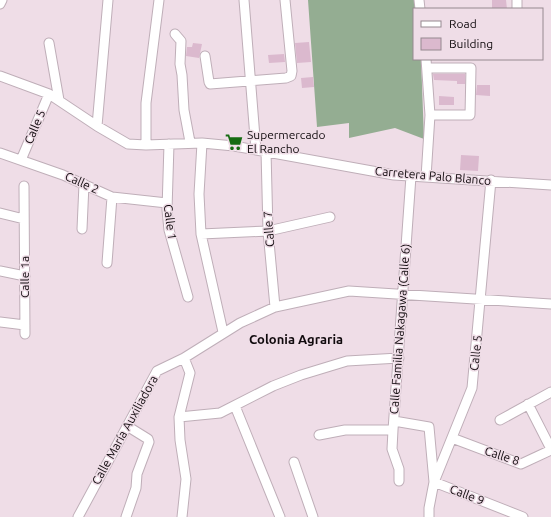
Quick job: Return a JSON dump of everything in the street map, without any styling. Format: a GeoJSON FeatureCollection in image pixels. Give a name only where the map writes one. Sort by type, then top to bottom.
{"type":"FeatureCollection","features":[{"type":"Feature","properties":{"kind":"street"},"geometry":{"type":"LineString","coordinates":[[0,4],[2,0]]}},
{"type":"Feature","properties":{"kind":"street"},"geometry":{"type":"LineString","coordinates":[[97,126],[108,0]]}},
{"type":"Feature","properties":{"kind":"street"},"geometry":{"type":"LineString","coordinates":[[146,145],[146,103],[159,0]]}},
{"type":"Feature","properties":{"kind":"street","name":"Calle 7"},"geometry":{"type":"LineString","coordinates":[[244,0],[250,82],[261,151],[276,307]]}},
{"type":"Feature","properties":{"kind":"street"},"geometry":{"type":"LineString","coordinates":[[205,56],[210,84],[250,82],[286,78],[290,76],[292,71],[285,0]]}},
{"type":"Feature","properties":{"kind":"street"},"geometry":{"type":"LineString","coordinates":[[176,34],[181,41],[180,64],[184,110],[190,142]]}},
{"type":"Feature","properties":{"kind":"street"},"geometry":{"type":"LineString","coordinates":[[49,43],[59,100]]}},
{"type":"Feature","properties":{"kind":"street"},"geometry":{"type":"LineString","coordinates":[[426,177],[430,114],[426,63],[472,68],[470,114],[430,114]]}},
{"type":"Feature","properties":{"kind":"street","name":"Carretera Palo Blanco"},"geometry":{"type":"LineString","coordinates":[[0,76],[49,94],[97,126],[128,144],[146,145],[202,142],[394,175],[551,185]]}},
{"type":"Feature","properties":{"kind":"street","name":"Calle 5"},"geometry":{"type":"LineString","coordinates":[[21,160],[49,94]]}},
{"type":"Feature","properties":{"kind":"street"},"geometry":{"type":"LineString","coordinates":[[202,142],[199,194],[201,234],[223,332]]}},
{"type":"Feature","properties":{"kind":"street","name":"Calle 1"},"geometry":{"type":"LineString","coordinates":[[169,144],[167,203],[169,230],[188,298]]}},
{"type":"Feature","properties":{"kind":"street","name":"Calle 2"},"geometry":{"type":"LineString","coordinates":[[0,153],[84,184],[112,197],[167,203]]}},
{"type":"Feature","properties":{"kind":"street","name":"Calle Familia Nakagawa (Calle 6)"},"geometry":{"type":"LineString","coordinates":[[399,481],[399,470],[392,449],[411,176]]}},
{"type":"Feature","properties":{"kind":"street","name":"Calle 5"},"geometry":{"type":"LineString","coordinates":[[429,517],[429,508],[434,482],[472,388],[491,180]]}},
{"type":"Feature","properties":{"kind":"street"},"geometry":{"type":"LineString","coordinates":[[82,229],[84,184]]}},
{"type":"Feature","properties":{"kind":"street","name":"Calle 1a"},"geometry":{"type":"LineString","coordinates":[[0,322],[25,330],[24,186]]}},
{"type":"Feature","properties":{"kind":"street"},"geometry":{"type":"LineString","coordinates":[[107,263],[112,197]]}},
{"type":"Feature","properties":{"kind":"street"},"geometry":{"type":"LineString","coordinates":[[0,213],[24,219]]}},
{"type":"Feature","properties":{"kind":"street"},"geometry":{"type":"LineString","coordinates":[[201,234],[268,231],[330,218]]}},
{"type":"Feature","properties":{"kind":"street"},"geometry":{"type":"LineString","coordinates":[[0,271],[25,276]]}},
{"type":"Feature","properties":{"kind":"street","name":"Calle María Auxiliadora"},"geometry":{"type":"LineString","coordinates":[[78,517],[157,371],[184,358],[240,322],[276,307],[349,291],[551,304]]}},
{"type":"Feature","properties":{"kind":"street"},"geometry":{"type":"LineString","coordinates":[[182,517],[186,479],[180,440],[179,417],[190,373],[184,358]]}},
{"type":"Feature","properties":{"kind":"street"},"geometry":{"type":"LineString","coordinates":[[179,417],[220,413],[273,386],[300,375],[347,361],[399,358]]}},
{"type":"Feature","properties":{"kind":"street"},"geometry":{"type":"LineString","coordinates":[[500,420],[551,392]]}},
{"type":"Feature","properties":{"kind":"street"},"geometry":{"type":"LineString","coordinates":[[528,404],[551,449]]}},
{"type":"Feature","properties":{"kind":"street"},"geometry":{"type":"LineString","coordinates":[[235,406],[280,517]]}},
{"type":"Feature","properties":{"kind":"street"},"geometry":{"type":"LineString","coordinates":[[319,435],[345,430],[393,425],[429,427],[434,482]]}},
{"type":"Feature","properties":{"kind":"street"},"geometry":{"type":"LineString","coordinates":[[126,517],[136,488],[137,474],[149,442],[148,439],[127,426]]}},
{"type":"Feature","properties":{"kind":"street","name":"Calle 8"},"geometry":{"type":"LineString","coordinates":[[452,438],[521,464],[551,449]]}},
{"type":"Feature","properties":{"kind":"street"},"geometry":{"type":"LineString","coordinates":[[294,462],[313,517]]}},
{"type":"Feature","properties":{"kind":"street","name":"Calle 9"},"geometry":{"type":"LineString","coordinates":[[434,482],[523,517]]}},
{"type":"Feature","properties":{"kind":"green space"},"geometry":{"type":"Polygon","coordinates":[[[308,0],[416,0],[417,8],[413,8],[413,60],[421,60],[424,139],[395,128],[349,138],[349,123],[317,127],[308,0]]]}},
{"type":"Feature","properties":{"kind":"building"},"geometry":{"type":"Polygon","coordinates":[[[492,0],[506,0],[507,8],[492,8],[492,0]]]}},
{"type":"Feature","properties":{"kind":"building"},"geometry":{"type":"Polygon","coordinates":[[[309,42],[311,62],[297,63],[295,43],[309,42]]]}},
{"type":"Feature","properties":{"kind":"building"},"geometry":{"type":"Polygon","coordinates":[[[193,43],[202,44],[199,58],[186,56],[187,47],[192,47],[193,43]]]}},
{"type":"Feature","properties":{"kind":"building"},"geometry":{"type":"Polygon","coordinates":[[[284,54],[285,62],[269,63],[268,55],[284,54]]]}},
{"type":"Feature","properties":{"kind":"building"},"geometry":{"type":"Polygon","coordinates":[[[433,74],[465,74],[465,84],[457,84],[457,81],[434,80],[433,74]]]}},
{"type":"Feature","properties":{"kind":"building"},"geometry":{"type":"Polygon","coordinates":[[[313,77],[314,87],[302,88],[301,78],[313,77]]]}},
{"type":"Feature","properties":{"kind":"building"},"geometry":{"type":"Polygon","coordinates":[[[477,85],[490,85],[490,96],[476,95],[477,85]]]}},
{"type":"Feature","properties":{"kind":"building"},"geometry":{"type":"Polygon","coordinates":[[[439,96],[454,97],[454,105],[439,105],[439,96]]]}},
{"type":"Feature","properties":{"kind":"building"},"geometry":{"type":"Polygon","coordinates":[[[461,155],[479,156],[478,171],[460,170],[461,155]]]}},
{"type":"Feature","properties":{"kind":"place","name":"Supermercado El Rancho"},"geometry":{"type":"Point","coordinates":[234,142]}},
{"type":"Feature","properties":{"kind":"district","name":"Colonia Agraria"},"geometry":{"type":"Point","coordinates":[296,339]}}]}
